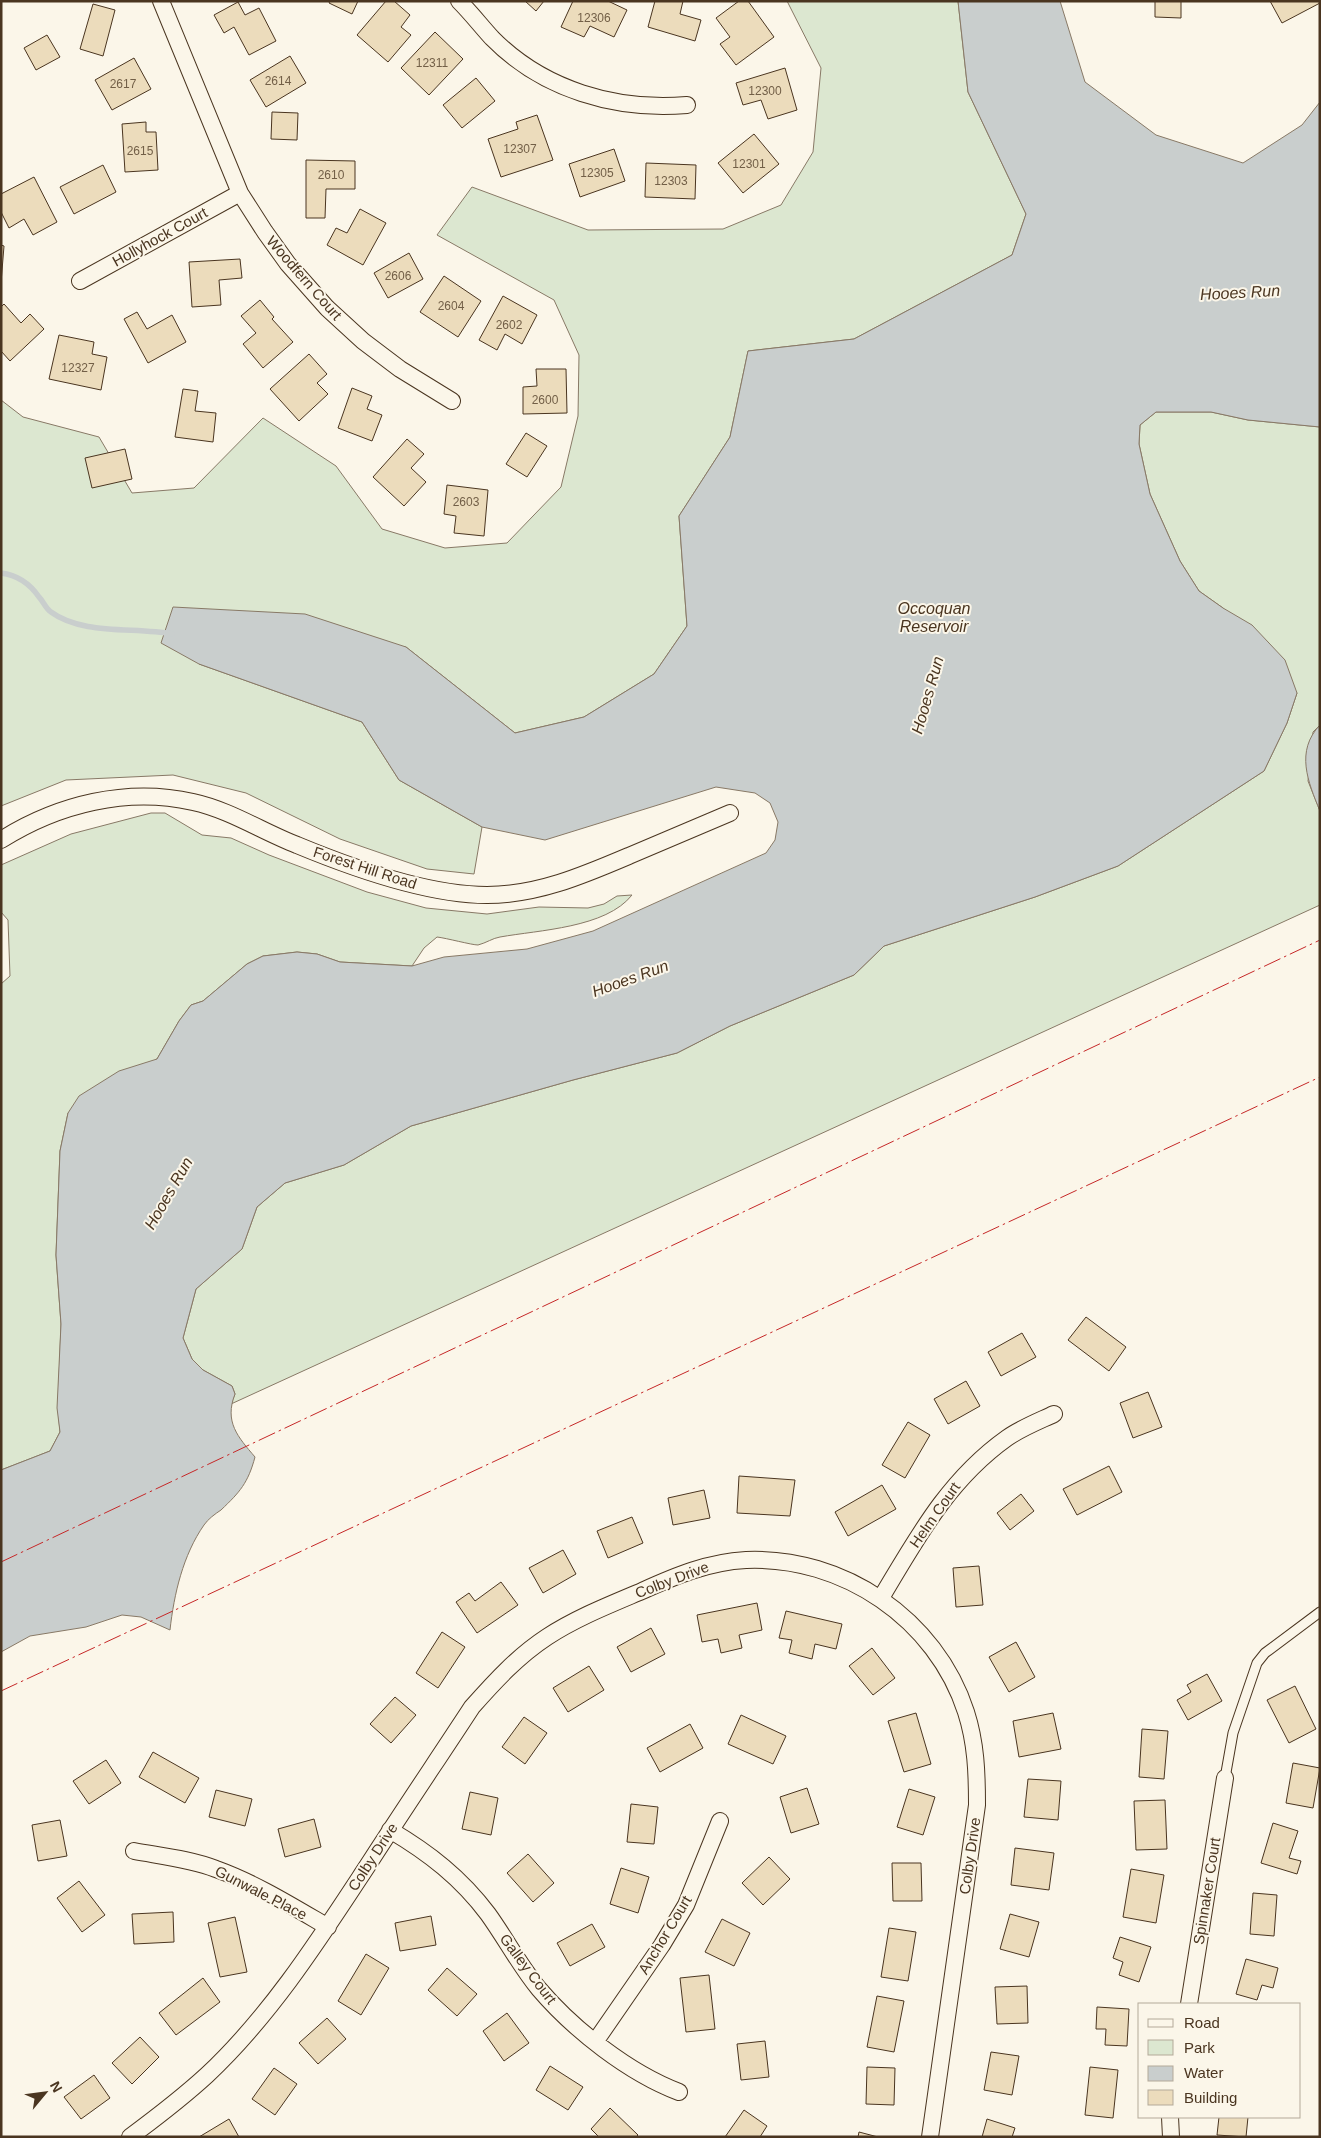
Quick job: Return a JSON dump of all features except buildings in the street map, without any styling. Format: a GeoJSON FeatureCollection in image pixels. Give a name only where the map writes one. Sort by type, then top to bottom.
{"type":"FeatureCollection","features":[{"type":"Feature","properties":{"kind":"street","name":"Woodfern Court"},"geometry":{"type":"LineString","coordinates":[[161,1],[240,193],[288,264],[327,308],[363,341],[400,369],[452,401]]}},
{"type":"Feature","properties":{"kind":"street"},"geometry":{"type":"LineString","coordinates":[[459,1],[492,38],[517,59],[544,76],[573,90],[604,100],[636,106],[687,105]]}},
{"type":"Feature","properties":{"kind":"street","name":"Hollyhock Court"},"geometry":{"type":"LineString","coordinates":[[80,281],[240,193]]}},
{"type":"Feature","properties":{"kind":"street","name":"Forest Hill Road"},"geometry":{"type":"LineString","coordinates":[[1,840],[50,815],[79,805],[129,796],[159,796],[194,802],[217,810],[297,846],[356,867],[454,893],[487,895],[519,893],[557,885],[730,813]]}},
{"type":"Feature","properties":{"kind":"street","name":"Helm Court"},"geometry":{"type":"LineString","coordinates":[[880,1598],[934,1511],[950,1490],[974,1465],[1008,1437],[1054,1414]]}},
{"type":"Feature","properties":{"kind":"street","name":"Colby Drive"},"geometry":{"type":"LineString","coordinates":[[130,2137],[159,2116],[207,2074],[239,2041],[283,1988],[328,1927],[472,1707],[491,1684],[539,1643],[578,1619],[686,1572],[716,1564],[746,1560],[776,1561],[806,1566],[829,1573],[862,1587],[880,1598],[902,1615],[924,1636],[954,1682],[966,1711],[974,1742],[977,1767],[977,1805],[930,2137]]}},
{"type":"Feature","properties":{"kind":"street","name":"Spinnaker Court"},"geometry":{"type":"LineString","coordinates":[[1189,2003],[1225,1778]]}},
{"type":"Feature","properties":{"kind":"street","name":"Anchor Court"},"geometry":{"type":"LineString","coordinates":[[595,2042],[662,1945],[686,1905],[720,1821]]}},
{"type":"Feature","properties":{"kind":"street","name":"Galley Court"},"geometry":{"type":"LineString","coordinates":[[390,1830],[420,1848],[447,1869],[472,1894],[540,1990],[567,2018],[595,2042],[646,2077],[679,2092]]}},
{"type":"Feature","properties":{"kind":"street","name":"Gunwale Place"},"geometry":{"type":"LineString","coordinates":[[134,1851],[216,1868],[268,1892],[328,1927]]}},
{"type":"Feature","properties":{"kind":"street"},"geometry":{"type":"LineString","coordinates":[[1170,2118],[1171,2137]]}},
{"type":"Feature","properties":{"kind":"lane"},"geometry":{"type":"LineString","coordinates":[[1225,1778],[1233,1733],[1257,1663],[1265,1653],[1320,1612]]}},
{"type":"Feature","properties":{"kind":"green space"},"geometry":{"type":"Polygon","coordinates":[[[787,1],[958,1],[968,92],[1026,214],[1012,255],[854,339],[748,351],[730,437],[679,516],[687,626],[654,674],[584,717],[515,733],[406,647],[199,664],[362,722],[399,780],[482,827],[474,874],[427,869],[340,839],[246,793],[173,775],[66,780],[1,806],[1,400],[23,417],[99,437],[132,493],[194,488],[263,418],[336,466],[382,529],[445,548],[507,543],[561,487],[578,416],[579,355],[554,300],[437,235],[472,187],[588,230],[723,229],[781,205],[813,152],[821,68],[787,1]]]}},
{"type":"Feature","properties":{"kind":"green space"},"geometry":{"type":"Polygon","coordinates":[[[1156,412],[1211,412],[1248,420],[1320,427],[1320,725],[1313,732],[1308,781],[1320,811],[1320,905],[231,1404],[235,1394],[232,1386],[203,1370],[192,1359],[183,1338],[196,1289],[242,1249],[257,1207],[285,1183],[344,1165],[411,1126],[677,1053],[730,1026],[854,975],[884,946],[1035,897],[1118,866],[1264,771],[1287,723],[1297,693],[1223,608],[1199,591],[1180,561],[1150,494],[1139,444],[1140,425],[1156,412]]]}},
{"type":"Feature","properties":{"kind":"green space"},"geometry":{"type":"Polygon","coordinates":[[[151,813],[165,813],[202,835],[231,838],[269,855],[367,892],[426,908],[487,914],[539,907],[588,908],[604,904],[617,896],[632,895],[620,906],[606,914],[571,926],[495,938],[478,945],[437,937],[424,948],[412,966],[340,962],[317,954],[297,952],[263,956],[247,964],[203,1001],[191,1005],[179,1021],[157,1059],[68,1113],[60,1151],[56,1255],[61,1324],[58,1408],[60,1432],[50,1451],[1,1470],[1,984],[10,976],[8,920],[1,912],[1,865],[71,834],[151,813]]]}},
{"type":"Feature","properties":{"kind":"water","name":"Occoquan Reservoir"},"geometry":{"type":"Polygon","coordinates":[[[958,1],[1060,1],[1085,82],[1156,135],[1243,163],[1302,125],[1320,102],[1320,427],[1248,420],[1211,412],[1156,412],[1140,425],[1139,444],[1150,494],[1180,561],[1199,591],[1252,625],[1285,660],[1297,693],[1287,723],[1264,771],[1118,866],[1035,897],[884,946],[854,975],[730,1026],[677,1053],[411,1126],[344,1165],[285,1183],[257,1207],[242,1249],[196,1289],[183,1338],[192,1359],[203,1370],[232,1386],[235,1394],[231,1413],[234,1428],[243,1443],[255,1457],[249,1474],[238,1492],[228,1504],[206,1523],[190,1549],[177,1589],[170,1630],[141,1617],[122,1615],[86,1627],[30,1636],[1,1652],[1,1470],[50,1451],[60,1432],[57,1408],[61,1324],[56,1255],[60,1151],[68,1113],[79,1096],[119,1071],[157,1059],[179,1021],[191,1005],[203,1001],[247,964],[263,956],[297,952],[317,954],[340,962],[412,966],[444,957],[527,949],[593,931],[766,853],[775,840],[778,822],[770,803],[755,793],[716,787],[545,840],[482,827],[399,780],[362,722],[199,664],[161,643],[173,607],[305,614],[406,647],[515,733],[584,717],[654,674],[687,626],[679,516],[730,437],[748,351],[854,339],[1012,255],[1026,214],[968,92],[958,1]]]}},
{"type":"Feature","properties":{"kind":"water"},"geometry":{"type":"Polygon","coordinates":[[[1320,725],[1320,811],[1308,778],[1306,756],[1312,735],[1320,725]]]}},
{"type":"Feature","properties":{"kind":"waterway"},"geometry":{"type":"LineString","coordinates":[[1,573],[18,578],[35,592],[49,611],[78,624],[109,629],[172,634]]}},
{"type":"Feature","properties":{"kind":"power"},"geometry":{"type":"LineString","coordinates":[[1,1562],[1320,940]]}},
{"type":"Feature","properties":{"kind":"power"},"geometry":{"type":"LineString","coordinates":[[1,1691],[1320,1077]]}},
{"type":"Feature","properties":{"kind":"water label","name":"Hooes Run"},"geometry":{"type":"Point","coordinates":[1240,292]}},
{"type":"Feature","properties":{"kind":"water label","name":"Hooes Run"},"geometry":{"type":"Point","coordinates":[927,695]}},
{"type":"Feature","properties":{"kind":"water label","name":"Hooes Run"},"geometry":{"type":"Point","coordinates":[630,978]}},
{"type":"Feature","properties":{"kind":"water label","name":"Hooes Run"},"geometry":{"type":"Point","coordinates":[168,1193]}}]}
